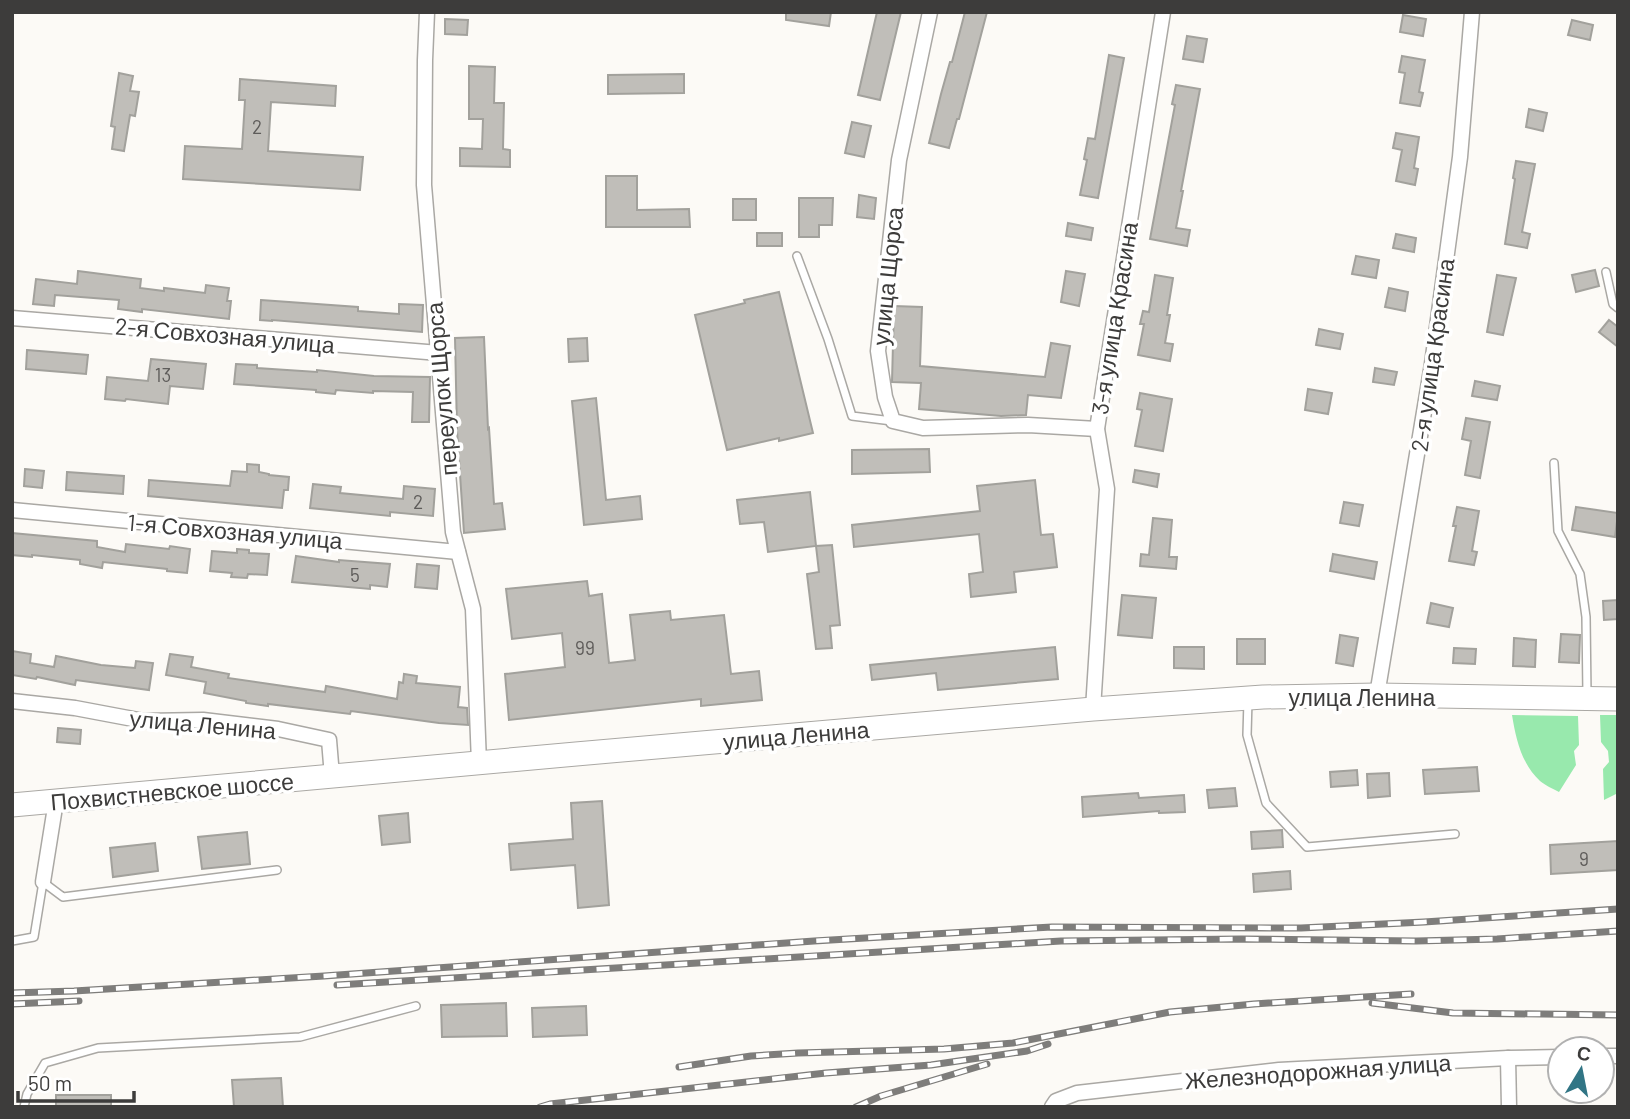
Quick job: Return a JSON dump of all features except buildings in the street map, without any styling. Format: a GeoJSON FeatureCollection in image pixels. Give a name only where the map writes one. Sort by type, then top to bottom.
{"type":"FeatureCollection","features":[{"type":"Feature","properties":{"kind":"main road","name":"улица Ленина"},"geometry":{"type":"LineString","coordinates":[[332,776],[1093,709],[1248,698],[1377,695],[1618,699]]}},
{"type":"Feature","properties":{"kind":"main road","name":"Похвистневское шоссе"},"geometry":{"type":"LineString","coordinates":[[12,805],[332,776]]}},
{"type":"Feature","properties":{"kind":"street","name":"переулок Щорса"},"geometry":{"type":"LineString","coordinates":[[427,12],[424,185],[453,532],[473,609],[479,763]]}},
{"type":"Feature","properties":{"kind":"street","name":"улица Щорса"},"geometry":{"type":"LineString","coordinates":[[893,421],[884,397],[878,351],[899,160],[930,12]]}},
{"type":"Feature","properties":{"kind":"street","name":"3-я улица Красина"},"geometry":{"type":"LineString","coordinates":[[1093,709],[1107,489],[1097,429],[1163,12]]}},
{"type":"Feature","properties":{"kind":"street","name":"2-я улица Красина"},"geometry":{"type":"LineString","coordinates":[[1377,695],[1432,364],[1460,158],[1472,12]]}},
{"type":"Feature","properties":{"kind":"street","name":"2-я Совхозная улица"},"geometry":{"type":"LineString","coordinates":[[12,318],[439,353]]}},
{"type":"Feature","properties":{"kind":"street"},"geometry":{"type":"LineString","coordinates":[[893,421],[923,428],[1028,425],[1097,429]]}},
{"type":"Feature","properties":{"kind":"street","name":"1-я Совхозная улица"},"geometry":{"type":"LineString","coordinates":[[12,510],[458,552]]}},
{"type":"Feature","properties":{"kind":"street","name":"улица Ленина"},"geometry":{"type":"LineString","coordinates":[[12,701],[75,708],[144,721],[203,720],[265,727],[329,740],[332,776]]}},
{"type":"Feature","properties":{"kind":"street"},"geometry":{"type":"LineString","coordinates":[[43,882],[56,801]]}},
{"type":"Feature","properties":{"kind":"street","name":"Железнодорожная улица"},"geometry":{"type":"LineString","coordinates":[[1052,1107],[1056,1101],[1077,1093],[1279,1070],[1546,1057]]}},
{"type":"Feature","properties":{"kind":"street"},"geometry":{"type":"LineString","coordinates":[[1508,1058],[1509,1107]]}},
{"type":"Feature","properties":{"kind":"lane"},"geometry":{"type":"LineString","coordinates":[[797,256],[828,339],[852,416],[893,421]]}},
{"type":"Feature","properties":{"kind":"lane"},"geometry":{"type":"LineString","coordinates":[[1606,272],[1613,304],[1618,308]]}},
{"type":"Feature","properties":{"kind":"lane"},"geometry":{"type":"LineString","coordinates":[[1554,463],[1558,531],[1580,574],[1586,617],[1587,699]]}},
{"type":"Feature","properties":{"kind":"lane"},"geometry":{"type":"LineString","coordinates":[[1248,698],[1247,735],[1266,803],[1307,847],[1455,834]]}},
{"type":"Feature","properties":{"kind":"lane"},"geometry":{"type":"LineString","coordinates":[[12,941],[34,937],[43,882],[62,897],[277,870]]}},
{"type":"Feature","properties":{"kind":"lane"},"geometry":{"type":"LineString","coordinates":[[24,1107],[27,1094],[45,1063],[98,1048],[300,1037],[416,1006]]}},
{"type":"Feature","properties":{"kind":"green space"},"geometry":{"type":"Polygon","coordinates":[[[1512,715],[1578,716],[1579,745],[1574,751],[1576,765],[1559,792],[1540,781],[1528,766],[1518,742],[1512,715]]]}},
{"type":"Feature","properties":{"kind":"green space"},"geometry":{"type":"Polygon","coordinates":[[[1600,715],[1618,715],[1618,793],[1604,800],[1603,769],[1609,762],[1608,751],[1601,742],[1600,715]]]}},
{"type":"Feature","properties":{"kind":"railway"},"geometry":{"type":"LineString","coordinates":[[12,993],[324,976],[1052,927],[1301,928],[1618,909]]}},
{"type":"Feature","properties":{"kind":"railway"},"geometry":{"type":"LineString","coordinates":[[337,985],[1061,941],[1416,941],[1618,931]]}},
{"type":"Feature","properties":{"kind":"railway"},"geometry":{"type":"LineString","coordinates":[[679,1067],[751,1056],[944,1049],[1013,1043],[1170,1012],[1411,994]]}},
{"type":"Feature","properties":{"kind":"railway"},"geometry":{"type":"LineString","coordinates":[[12,1004],[79,1001]]}},
{"type":"Feature","properties":{"kind":"railway"},"geometry":{"type":"LineString","coordinates":[[1372,1003],[1453,1013],[1618,1015]]}},
{"type":"Feature","properties":{"kind":"railway"},"geometry":{"type":"LineString","coordinates":[[540,1107],[826,1073],[931,1065],[1027,1051],[1048,1044]]}},
{"type":"Feature","properties":{"kind":"railway"},"geometry":{"type":"LineString","coordinates":[[856,1107],[881,1096],[987,1064]]}}]}
